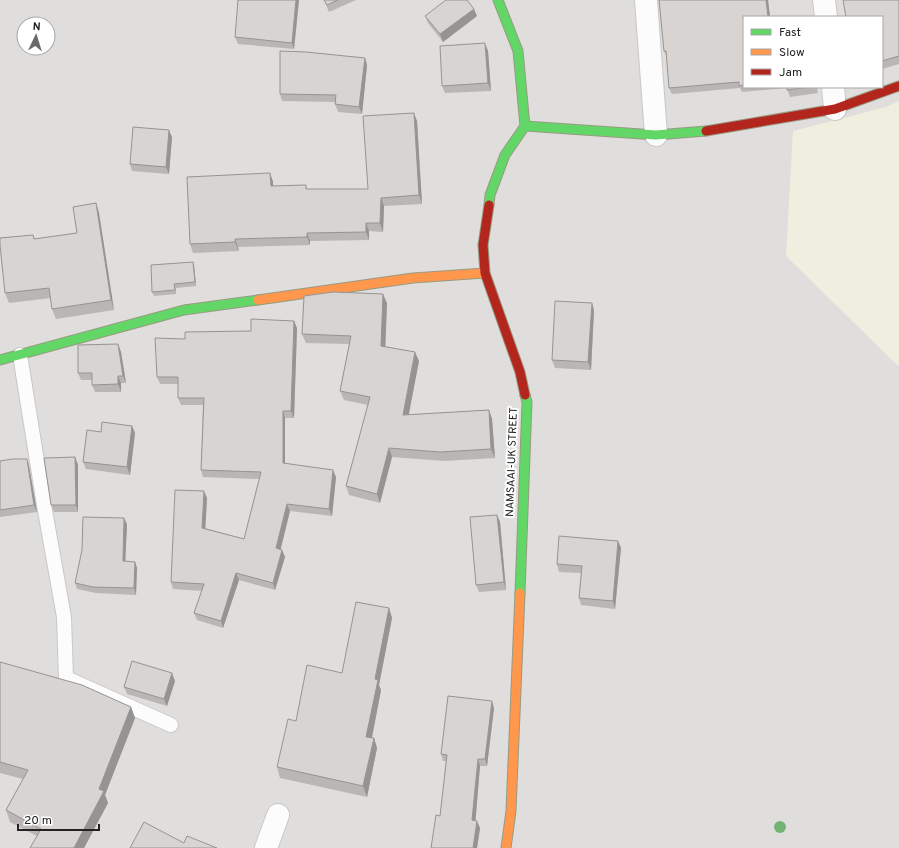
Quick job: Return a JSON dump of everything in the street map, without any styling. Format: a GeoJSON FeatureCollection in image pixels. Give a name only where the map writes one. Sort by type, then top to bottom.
{"type":"FeatureCollection","features":[{"type":"Feature","properties":{"kind":"street"},"geometry":{"type":"LineString","coordinates":[[498,0],[518,51],[525,126],[656,135],[698,132],[835,109],[899,86]]}},
{"type":"Feature","properties":{"kind":"street"},"geometry":{"type":"LineString","coordinates":[[646,0],[656,135]]}},
{"type":"Feature","properties":{"kind":"street"},"geometry":{"type":"LineString","coordinates":[[824,0],[826,16]]}},
{"type":"Feature","properties":{"kind":"street"},"geometry":{"type":"LineString","coordinates":[[833,88],[835,109]]}},
{"type":"Feature","properties":{"kind":"street","name":"NAMSAAI-UK STREET"},"geometry":{"type":"LineString","coordinates":[[506,848],[511,811],[527,402],[520,372],[485,273],[483,244],[490,195],[505,155],[525,126]]}},
{"type":"Feature","properties":{"kind":"street"},"geometry":{"type":"LineString","coordinates":[[0,360],[184,310],[413,278],[485,273]]}},
{"type":"Feature","properties":{"kind":"street"},"geometry":{"type":"LineString","coordinates":[[266,848],[278,815]]}},
{"type":"Feature","properties":{"kind":"lane"},"geometry":{"type":"LineString","coordinates":[[20,355],[64,617],[66,678],[171,725]]}},
{"type":"Feature","properties":{"kind":"shaded area"},"geometry":{"type":"Polygon","coordinates":[[[0,0],[899,0],[899,848],[0,848],[0,0]]]}},
{"type":"Feature","properties":{"kind":"green space"},"geometry":{"type":"Polygon","coordinates":[[[899,101],[899,365],[897,365],[786,256],[793,131],[886,107],[899,101]]]}},
{"type":"Feature","properties":{"kind":"building"},"geometry":{"type":"Polygon","coordinates":[[[238,0],[296,0],[292,43],[235,37],[238,0]]]}},
{"type":"Feature","properties":{"kind":"building"},"geometry":{"type":"Polygon","coordinates":[[[324,0],[338,0],[327,5],[324,0]]]}},
{"type":"Feature","properties":{"kind":"building"},"geometry":{"type":"Polygon","coordinates":[[[446,0],[467,0],[474,9],[440,34],[425,16],[446,0]]]}},
{"type":"Feature","properties":{"kind":"building"},"geometry":{"type":"Polygon","coordinates":[[[659,0],[766,0],[768,16],[743,16],[743,85],[739,86],[739,82],[669,88],[666,51],[664,51],[659,0]]]}},
{"type":"Feature","properties":{"kind":"building"},"geometry":{"type":"Polygon","coordinates":[[[843,0],[899,0],[899,56],[883,61],[883,16],[846,16],[843,0]]]}},
{"type":"Feature","properties":{"kind":"building"},"geometry":{"type":"Polygon","coordinates":[[[485,43],[488,83],[442,86],[440,46],[485,43]]]}},
{"type":"Feature","properties":{"kind":"building"},"geometry":{"type":"Polygon","coordinates":[[[280,51],[365,58],[359,107],[335,104],[336,95],[280,94],[280,51]]]}},
{"type":"Feature","properties":{"kind":"building"},"geometry":{"type":"Polygon","coordinates":[[[787,88],[803,88],[787,90],[787,88]]]}},
{"type":"Feature","properties":{"kind":"building"},"geometry":{"type":"Polygon","coordinates":[[[414,113],[419,195],[381,198],[380,223],[366,223],[366,232],[307,233],[307,237],[235,239],[235,242],[190,244],[187,177],[270,173],[271,186],[306,185],[306,189],[368,189],[363,116],[414,113]]]}},
{"type":"Feature","properties":{"kind":"building"},"geometry":{"type":"Polygon","coordinates":[[[133,127],[169,130],[166,167],[130,164],[133,127]]]}},
{"type":"Feature","properties":{"kind":"building"},"geometry":{"type":"Polygon","coordinates":[[[96,203],[111,300],[52,309],[49,288],[5,293],[0,238],[33,235],[34,239],[77,233],[73,207],[96,203]]]}},
{"type":"Feature","properties":{"kind":"building"},"geometry":{"type":"Polygon","coordinates":[[[193,262],[195,282],[174,284],[175,290],[152,292],[151,265],[193,262]]]}},
{"type":"Feature","properties":{"kind":"building"},"geometry":{"type":"Polygon","coordinates":[[[333,292],[383,294],[381,346],[415,352],[403,415],[489,410],[491,449],[440,452],[389,448],[377,494],[346,486],[370,397],[340,391],[351,336],[302,334],[304,296],[333,292]]]}},
{"type":"Feature","properties":{"kind":"building"},"geometry":{"type":"Polygon","coordinates":[[[555,301],[592,303],[588,362],[552,360],[555,301]]]}},
{"type":"Feature","properties":{"kind":"building"},"geometry":{"type":"Polygon","coordinates":[[[251,319],[294,321],[291,411],[283,411],[283,463],[333,470],[329,509],[287,504],[276,548],[282,550],[273,583],[236,573],[221,621],[194,613],[204,584],[171,582],[175,490],[204,491],[202,528],[244,539],[261,472],[201,470],[204,398],[178,398],[178,377],[157,377],[155,338],[185,339],[185,332],[251,331],[251,319]]]}},
{"type":"Feature","properties":{"kind":"building"},"geometry":{"type":"Polygon","coordinates":[[[118,344],[123,376],[118,376],[118,384],[92,385],[92,373],[78,373],[78,345],[118,344]]]}},
{"type":"Feature","properties":{"kind":"building"},"geometry":{"type":"Polygon","coordinates":[[[102,422],[132,426],[127,467],[83,462],[87,430],[101,432],[102,422]]]}},
{"type":"Feature","properties":{"kind":"building"},"geometry":{"type":"Polygon","coordinates":[[[75,457],[76,505],[51,505],[44,458],[75,457]]]}},
{"type":"Feature","properties":{"kind":"building"},"geometry":{"type":"Polygon","coordinates":[[[27,459],[34,505],[0,510],[0,461],[27,459]]]}},
{"type":"Feature","properties":{"kind":"building"},"geometry":{"type":"Polygon","coordinates":[[[497,515],[504,582],[476,585],[470,517],[497,515]]]}},
{"type":"Feature","properties":{"kind":"building"},"geometry":{"type":"Polygon","coordinates":[[[83,517],[124,518],[123,561],[135,562],[134,588],[93,587],[75,583],[82,550],[83,517]]]}},
{"type":"Feature","properties":{"kind":"building"},"geometry":{"type":"Polygon","coordinates":[[[559,536],[618,541],[613,601],[579,598],[582,566],[557,564],[559,536]]]}},
{"type":"Feature","properties":{"kind":"building"},"geometry":{"type":"Polygon","coordinates":[[[356,602],[389,608],[375,679],[378,680],[366,737],[374,738],[363,786],[277,767],[288,719],[296,721],[307,665],[342,673],[356,602]]]}},
{"type":"Feature","properties":{"kind":"building"},"geometry":{"type":"Polygon","coordinates":[[[132,661],[172,673],[164,699],[124,687],[132,661]]]}},
{"type":"Feature","properties":{"kind":"building"},"geometry":{"type":"Polygon","coordinates":[[[0,662],[82,685],[131,707],[99,789],[104,791],[74,848],[30,848],[41,829],[6,810],[28,770],[0,762],[0,662]]]}},
{"type":"Feature","properties":{"kind":"building"},"geometry":{"type":"Polygon","coordinates":[[[448,696],[492,701],[485,759],[478,759],[472,820],[477,821],[473,848],[431,848],[436,815],[440,816],[447,755],[441,754],[448,696]]]}},
{"type":"Feature","properties":{"kind":"building"},"geometry":{"type":"Polygon","coordinates":[[[144,822],[184,843],[187,836],[217,848],[130,848],[144,822]]]}},
{"type":"Feature","properties":{"kind":"traffic: fast"},"geometry":{"type":"LineString","coordinates":[[489,205],[490,195],[505,155],[525,126],[518,51],[498,0]]}},
{"type":"Feature","properties":{"kind":"traffic: fast"},"geometry":{"type":"LineString","coordinates":[[525,126],[656,135],[706,131]]}},
{"type":"Feature","properties":{"kind":"traffic: fast"},"geometry":{"type":"LineString","coordinates":[[0,360],[184,310],[258,300]]}},
{"type":"Feature","properties":{"kind":"traffic: fast"},"geometry":{"type":"LineString","coordinates":[[520,593],[527,402],[525,395]]}},
{"type":"Feature","properties":{"kind":"traffic: slow"},"geometry":{"type":"LineString","coordinates":[[258,300],[413,278],[485,273]]}},
{"type":"Feature","properties":{"kind":"traffic: slow"},"geometry":{"type":"LineString","coordinates":[[506,848],[511,811],[520,593]]}},
{"type":"Feature","properties":{"kind":"traffic: jam"},"geometry":{"type":"LineString","coordinates":[[706,131],[835,109],[899,86]]}},
{"type":"Feature","properties":{"kind":"traffic: jam"},"geometry":{"type":"LineString","coordinates":[[489,205],[483,245],[485,273],[520,372],[525,395]]}}]}
